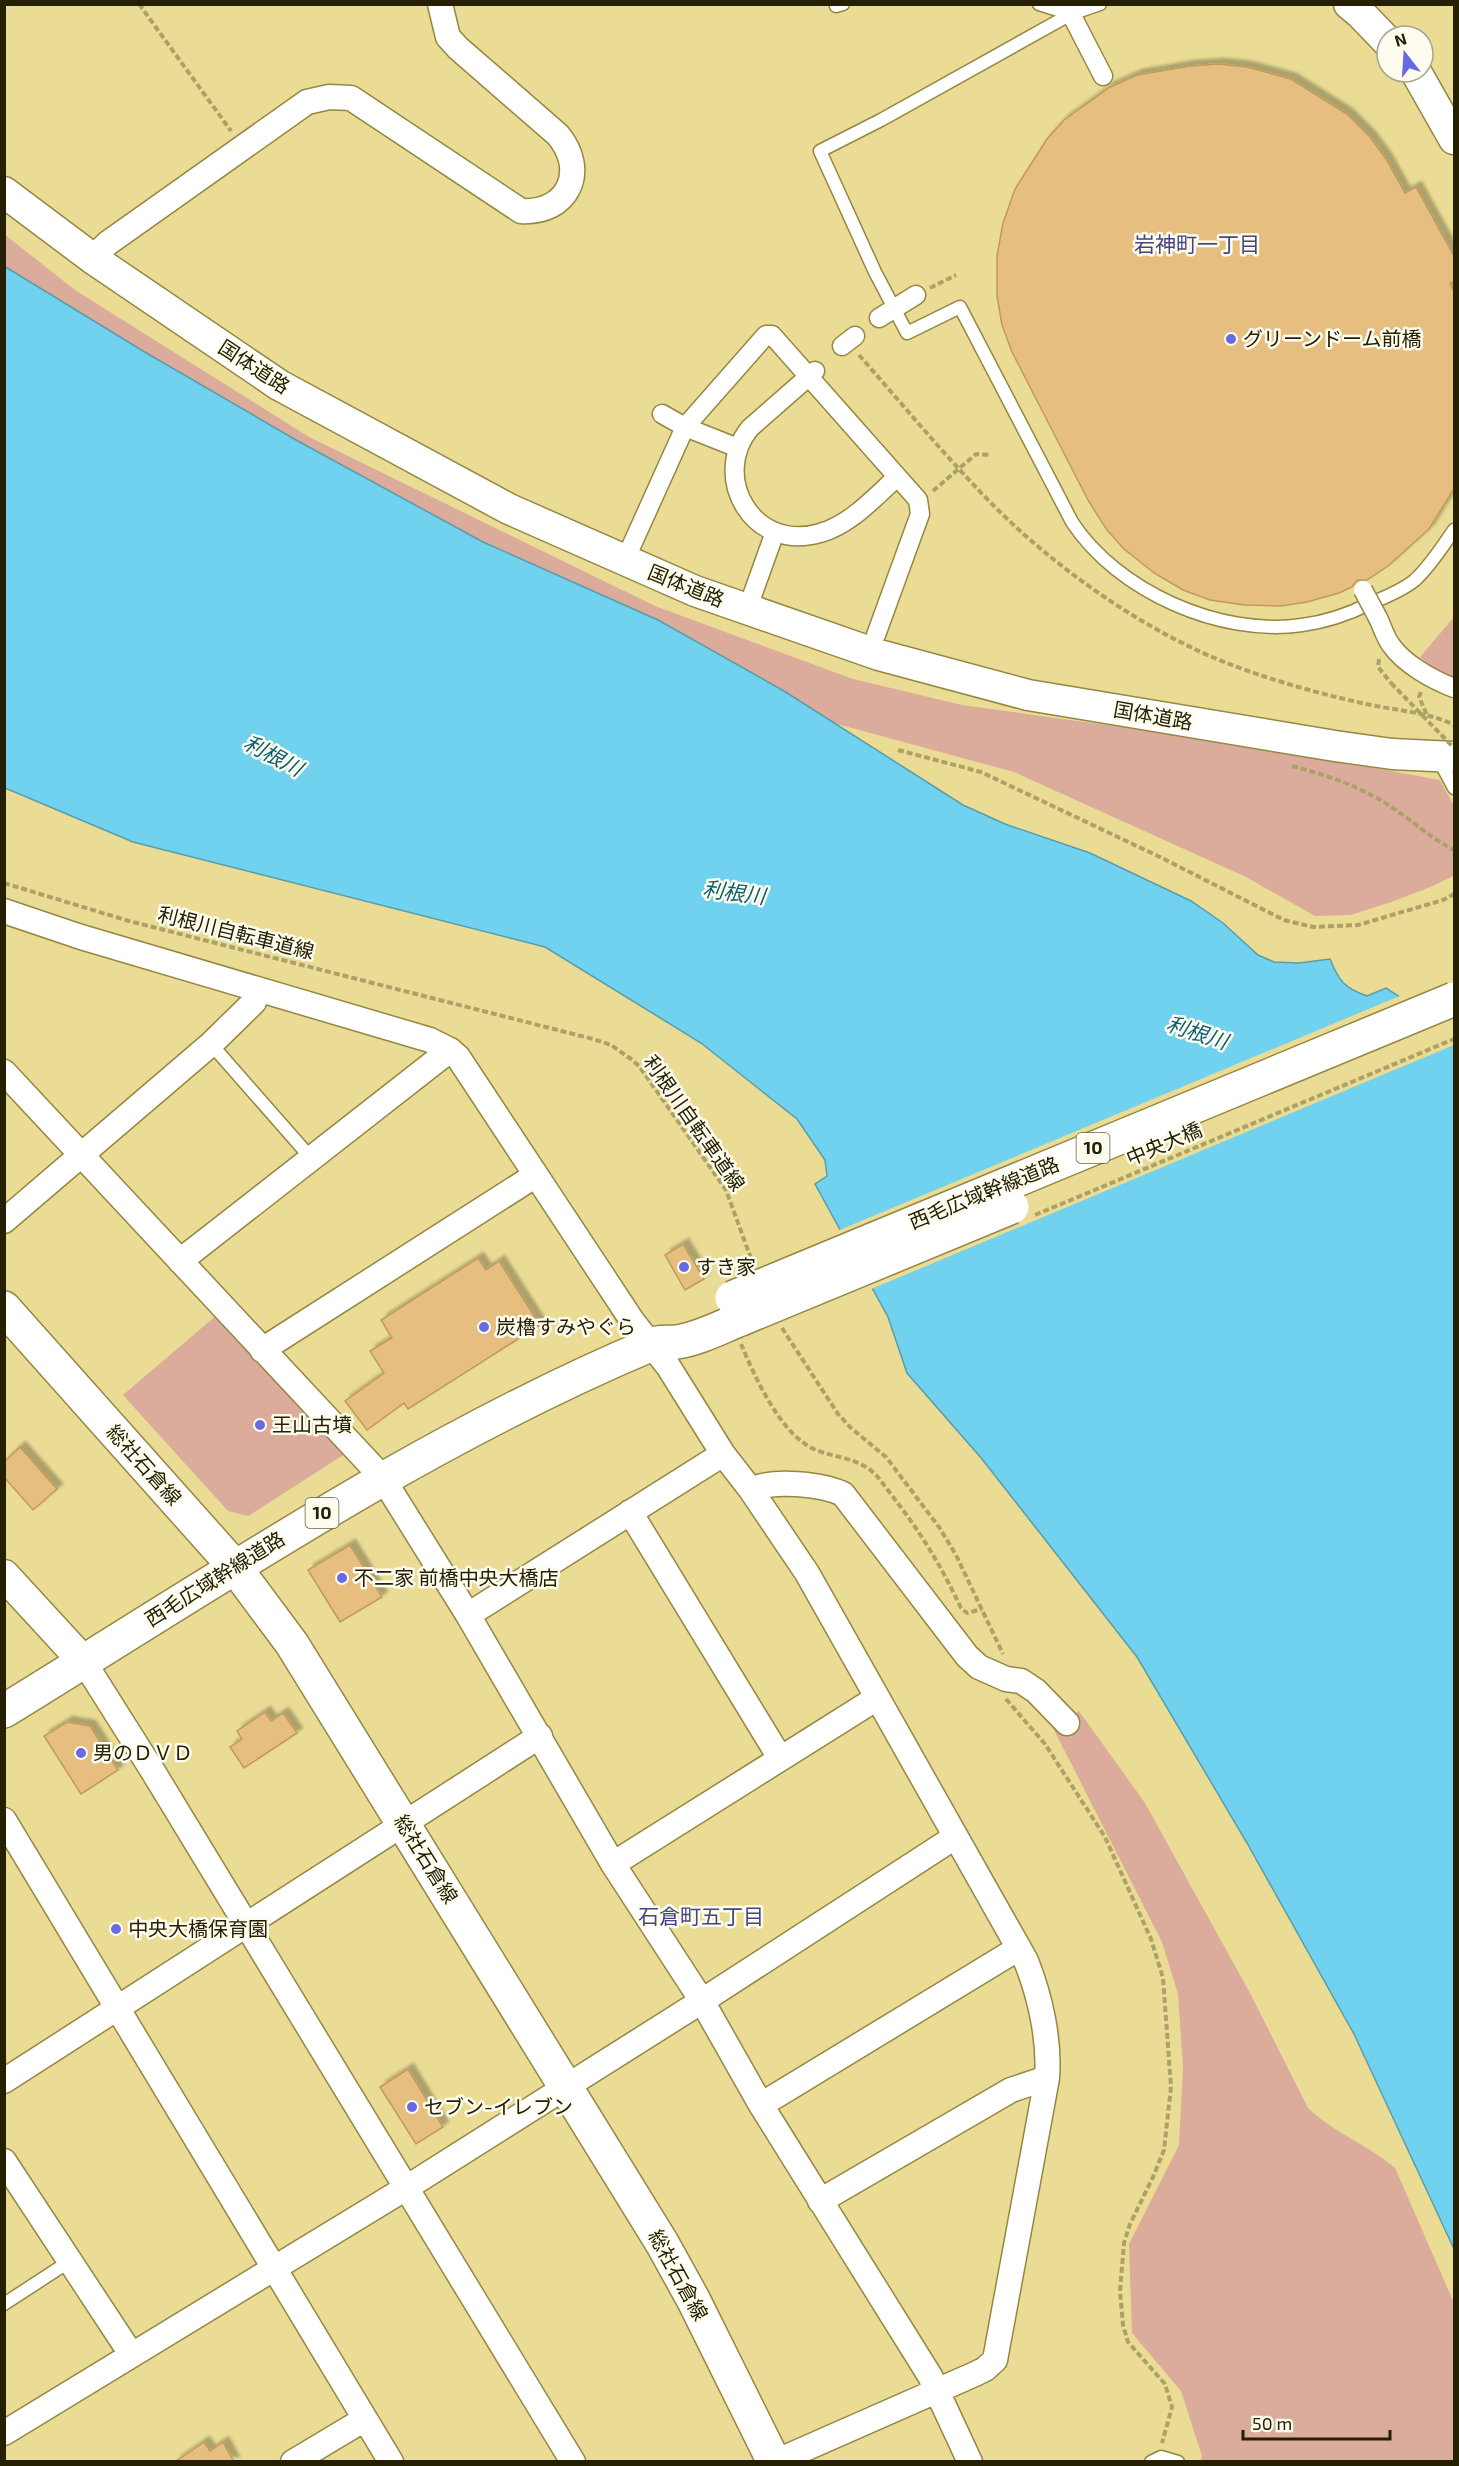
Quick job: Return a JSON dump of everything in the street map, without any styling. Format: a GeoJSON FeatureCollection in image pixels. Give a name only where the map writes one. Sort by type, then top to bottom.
{"type":"FeatureCollection","features":[{"type":"Feature","properties":{"kind":"main road","name":"西毛広域幹線道路"},"geometry":{"type":"LineString","coordinates":[[736,1309],[1455,999]]}},
{"type":"Feature","properties":{"kind":"main road","name":"西毛広域幹線道路"},"geometry":{"type":"LineString","coordinates":[[4,1711],[234,1566],[382,1478],[540,1394],[652,1343],[669,1324],[736,1309],[1455,1024]]}},
{"type":"Feature","properties":{"kind":"main road","name":"総社石倉線"},"geometry":{"type":"LineString","coordinates":[[4,1308],[234,1566],[270,1612],[313,1675],[662,2243],[693,2299],[775,2462]]}},
{"type":"Feature","properties":{"kind":"street"},"geometry":{"type":"LineString","coordinates":[[92,258],[108,243],[308,102],[328,97],[351,98],[521,211],[537,212],[552,205],[566,191],[573,176],[573,159],[568,147],[558,135],[448,37],[440,4]]}},
{"type":"Feature","properties":{"kind":"street"},"geometry":{"type":"LineString","coordinates":[[1349,4],[1375,29]]}},
{"type":"Feature","properties":{"kind":"street"},"geometry":{"type":"LineString","coordinates":[[1073,18],[1104,76]]}},
{"type":"Feature","properties":{"kind":"street"},"geometry":{"type":"LineString","coordinates":[[1423,84],[1455,139]]}},
{"type":"Feature","properties":{"kind":"street","name":"国体道路"},"geometry":{"type":"LineString","coordinates":[[4,192],[92,258],[279,385],[509,509],[695,591],[879,655],[1029,695],[1335,746],[1392,754],[1449,754]]}},
{"type":"Feature","properties":{"kind":"street"},"geometry":{"type":"LineString","coordinates":[[886,313],[916,295]]}},
{"type":"Feature","properties":{"kind":"street"},"geometry":{"type":"LineString","coordinates":[[630,549],[685,427],[766,335],[772,335],[812,373],[918,500],[920,514],[876,635]]}},
{"type":"Feature","properties":{"kind":"street"},"geometry":{"type":"LineString","coordinates":[[812,373],[741,438],[735,469],[738,490],[754,520],[786,537],[820,533],[837,526],[864,507],[897,477]]}},
{"type":"Feature","properties":{"kind":"street"},"geometry":{"type":"LineString","coordinates":[[662,414],[685,427],[738,448]]}},
{"type":"Feature","properties":{"kind":"street"},"geometry":{"type":"LineString","coordinates":[[752,596],[775,532]]}},
{"type":"Feature","properties":{"kind":"street"},"geometry":{"type":"LineString","coordinates":[[1363,590],[1391,645],[1399,655],[1429,675],[1455,688]]}},
{"type":"Feature","properties":{"kind":"street"},"geometry":{"type":"LineString","coordinates":[[4,911],[256,990],[430,1040],[450,1050],[463,1063],[633,1322],[668,1366],[723,1454],[751,1490],[807,1573],[1026,1961],[1036,1990],[1047,2046],[1047,2078],[995,2360],[985,2369],[775,2462]]}},
{"type":"Feature","properties":{"kind":"street"},"geometry":{"type":"LineString","coordinates":[[4,1221],[211,1044],[254,1002],[256,990]]}},
{"type":"Feature","properties":{"kind":"street"},"geometry":{"type":"LineString","coordinates":[[180,1261],[450,1050]]}},
{"type":"Feature","properties":{"kind":"street"},"geometry":{"type":"LineString","coordinates":[[4,1072],[382,1478],[468,1615],[613,1863],[702,2001],[761,2105],[938,2390],[970,2462]]}},
{"type":"Feature","properties":{"kind":"street"},"geometry":{"type":"LineString","coordinates":[[262,1350],[536,1175]]}},
{"type":"Feature","properties":{"kind":"street"},"geometry":{"type":"LineString","coordinates":[[468,1615],[723,1454]]}},
{"type":"Feature","properties":{"kind":"street"},"geometry":{"type":"LineString","coordinates":[[751,1490],[758,1486],[784,1485],[832,1489],[843,1494],[967,1656],[979,1667],[1006,1679],[1021,1681],[1029,1686],[1066,1723]]}},
{"type":"Feature","properties":{"kind":"street"},"geometry":{"type":"LineString","coordinates":[[630,1512],[780,1758]]}},
{"type":"Feature","properties":{"kind":"street"},"geometry":{"type":"LineString","coordinates":[[4,1575],[84,1662],[573,2462]]}},
{"type":"Feature","properties":{"kind":"street"},"geometry":{"type":"LineString","coordinates":[[613,1863],[877,1698]]}},
{"type":"Feature","properties":{"kind":"street"},"geometry":{"type":"LineString","coordinates":[[4,2081],[403,1822],[540,1736]]}},
{"type":"Feature","properties":{"kind":"street"},"geometry":{"type":"LineString","coordinates":[[4,1820],[391,2462]]}},
{"type":"Feature","properties":{"kind":"street"},"geometry":{"type":"LineString","coordinates":[[4,2433],[131,2354],[276,2270],[702,2001],[955,1837]]}},
{"type":"Feature","properties":{"kind":"street"},"geometry":{"type":"LineString","coordinates":[[761,2105],[1018,1948]]}},
{"type":"Feature","properties":{"kind":"street"},"geometry":{"type":"LineString","coordinates":[[820,2201],[1011,2090],[1047,2078]]}},
{"type":"Feature","properties":{"kind":"street"},"geometry":{"type":"LineString","coordinates":[[4,2161],[131,2354]]}},
{"type":"Feature","properties":{"kind":"street"},"geometry":{"type":"LineString","coordinates":[[293,2462],[365,2418]]}},
{"type":"Feature","properties":{"kind":"lane"},"geometry":{"type":"LineString","coordinates":[[1039,4],[1073,18]]}},
{"type":"Feature","properties":{"kind":"lane"},"geometry":{"type":"LineString","coordinates":[[1100,4],[819,151],[886,313],[908,333],[960,307],[1072,522],[1085,542],[1135,584],[1183,608],[1217,620],[1270,627],[1301,626],[1329,620],[1352,612],[1414,581],[1438,555],[1455,530]]}},
{"type":"Feature","properties":{"kind":"lane"},"geometry":{"type":"LineString","coordinates":[[1449,754],[1455,788]]}},
{"type":"Feature","properties":{"kind":"lane"},"geometry":{"type":"LineString","coordinates":[[211,1044],[310,1158]]}},
{"type":"Feature","properties":{"kind":"lane"},"geometry":{"type":"LineString","coordinates":[[4,2304],[70,2261]]}},
{"type":"Feature","properties":{"kind":"lane"},"geometry":{"type":"LineString","coordinates":[[1151,2462],[1161,2457],[1168,2457],[1178,2462]]}},
{"type":"Feature","properties":{"kind":"path"},"geometry":{"type":"LineString","coordinates":[[139,4],[244,148]]}},
{"type":"Feature","properties":{"kind":"path"},"geometry":{"type":"LineString","coordinates":[[916,295],[956,275]]}},
{"type":"Feature","properties":{"kind":"path"},"geometry":{"type":"LineString","coordinates":[[930,494],[976,454],[991,454]]}},
{"type":"Feature","properties":{"kind":"path"},"geometry":{"type":"LineString","coordinates":[[1391,683],[1449,754]]}},
{"type":"Feature","properties":{"kind":"path"},"geometry":{"type":"LineString","coordinates":[[898,750],[981,772],[1160,857],[1284,920],[1313,927],[1358,925],[1434,903],[1455,894]]}},
{"type":"Feature","properties":{"kind":"path","name":"利根川自転車道線"},"geometry":{"type":"LineString","coordinates":[[4,883],[129,921],[611,1045],[639,1066],[726,1190],[754,1266]]}},
{"type":"Feature","properties":{"kind":"path","name":"中央大橋"},"geometry":{"type":"LineString","coordinates":[[1027,1218],[1455,1039]]}},
{"type":"Feature","properties":{"kind":"path"},"geometry":{"type":"LineString","coordinates":[[781,1326],[838,1414],[851,1428],[886,1456],[939,1527],[956,1555],[1004,1656]]}},
{"type":"Feature","properties":{"kind":"path"},"geometry":{"type":"LineString","coordinates":[[1003,1693],[1007,1701],[1045,1744],[1105,1837],[1151,1939],[1163,1978],[1171,2087],[1164,2150],[1127,2234],[1121,2264],[1120,2291],[1123,2325],[1128,2342],[1164,2384],[1172,2407],[1162,2442]]}},
{"type":"Feature","properties":{"kind":"shaded area"},"geometry":{"type":"Polygon","coordinates":[[[4,234],[75,290],[309,437],[655,606],[853,679],[962,705],[1250,745],[1440,780],[1453,804],[1453,876],[1394,901],[1351,915],[1315,916],[1246,877],[1014,772],[837,724],[658,620],[483,542],[296,440],[143,351],[5,266],[4,234]]]}},
{"type":"Feature","properties":{"kind":"shaded area"},"geometry":{"type":"Polygon","coordinates":[[[1454,617],[1454,677],[1432,668],[1420,657],[1454,617]]]}},
{"type":"Feature","properties":{"kind":"shaded area"},"geometry":{"type":"Polygon","coordinates":[[[218,1314],[348,1452],[248,1516],[228,1511],[123,1395],[218,1314]]]}},
{"type":"Feature","properties":{"kind":"shaded area"},"geometry":{"type":"Polygon","coordinates":[[[1079,1711],[1145,1803],[1251,1995],[1308,2108],[1328,2124],[1374,2152],[1395,2168],[1454,2303],[1454,2461],[1201,2461],[1202,2456],[1181,2391],[1132,2333],[1129,2244],[1179,2145],[1183,2067],[1178,1994],[1162,1942],[1053,1728],[1079,1711]]]}},
{"type":"Feature","properties":{"kind":"water","name":"利根川"},"geometry":{"type":"Polygon","coordinates":[[[4,266],[143,351],[296,440],[483,542],[658,620],[784,691],[963,805],[1005,824],[1090,853],[1191,901],[1223,923],[1258,955],[1274,962],[1299,963],[1330,959],[1343,983],[1353,990],[1367,996],[1386,988],[1454,1032],[1454,2249],[1354,2034],[1247,1843],[1137,1657],[982,1459],[907,1373],[888,1317],[815,1184],[827,1176],[825,1160],[797,1119],[701,1043],[545,947],[133,842],[5,788],[4,266]]]}},
{"type":"Feature","properties":{"kind":"pier"},"geometry":{"type":"Polygon","coordinates":[[[1402,995],[1454,1028],[1454,1045],[869,1290],[837,1231],[1402,995]]]}},
{"type":"Feature","properties":{"kind":"building","name":"グリーンドーム前橋"},"geometry":{"type":"Polygon","coordinates":[[[1219,64],[1247,67],[1291,79],[1347,114],[1370,137],[1386,159],[1405,193],[1416,187],[1455,258],[1455,281],[1450,283],[1455,294],[1455,487],[1429,529],[1388,566],[1367,580],[1357,580],[1352,587],[1339,593],[1281,606],[1244,605],[1210,600],[1183,590],[1154,573],[1124,549],[1107,530],[1089,502],[1012,352],[1002,325],[997,296],[997,256],[1003,223],[1015,189],[1047,139],[1064,120],[1110,87],[1137,75],[1190,66],[1219,64]]]}},
{"type":"Feature","properties":{"kind":"building","name":"すき家"},"geometry":{"type":"Polygon","coordinates":[[[683,1244],[704,1279],[685,1290],[665,1255],[683,1244]]]}},
{"type":"Feature","properties":{"kind":"building"},"geometry":{"type":"Polygon","coordinates":[[[478,1258],[486,1270],[499,1261],[540,1325],[408,1409],[404,1403],[367,1430],[345,1401],[384,1373],[370,1351],[392,1338],[381,1320],[478,1258]]]}},
{"type":"Feature","properties":{"kind":"building"},"geometry":{"type":"Polygon","coordinates":[[[20,1447],[57,1489],[33,1510],[4,1477],[4,1462],[20,1447]]]}},
{"type":"Feature","properties":{"kind":"building","name":"不二家 前橋中央大橋店"},"geometry":{"type":"Polygon","coordinates":[[[350,1545],[382,1597],[340,1622],[308,1570],[350,1545]]]}},
{"type":"Feature","properties":{"kind":"building"},"geometry":{"type":"Polygon","coordinates":[[[265,1712],[271,1721],[283,1713],[297,1733],[244,1768],[230,1747],[242,1739],[237,1731],[265,1712]]]}},
{"type":"Feature","properties":{"kind":"building","name":"男のＤＶＤ"},"geometry":{"type":"Polygon","coordinates":[[[67,1722],[90,1726],[118,1770],[81,1794],[44,1736],[67,1722]]]}},
{"type":"Feature","properties":{"kind":"building"},"geometry":{"type":"Polygon","coordinates":[[[408,2069],[443,2127],[416,2144],[380,2087],[408,2069]]]}},
{"type":"Feature","properties":{"kind":"building"},"geometry":{"type":"Polygon","coordinates":[[[204,2442],[210,2451],[223,2442],[234,2462],[175,2462],[204,2442]]]}},
{"type":"Feature","properties":{"kind":"place","name":"グリーンドーム前橋"},"geometry":{"type":"Point","coordinates":[1231,339]}},
{"type":"Feature","properties":{"kind":"place","name":"すき家"},"geometry":{"type":"Point","coordinates":[684,1267]}},
{"type":"Feature","properties":{"kind":"place","name":"炭櫓すみやぐら"},"geometry":{"type":"Point","coordinates":[484,1327]}},
{"type":"Feature","properties":{"kind":"place","name":"王山古墳"},"geometry":{"type":"Point","coordinates":[260,1425]}},
{"type":"Feature","properties":{"kind":"place","name":"不二家 前橋中央大橋店"},"geometry":{"type":"Point","coordinates":[342,1578]}},
{"type":"Feature","properties":{"kind":"place","name":"男のＤＶＤ"},"geometry":{"type":"Point","coordinates":[81,1753]}},
{"type":"Feature","properties":{"kind":"place","name":"中央大橋保育園"},"geometry":{"type":"Point","coordinates":[116,1929]}},
{"type":"Feature","properties":{"kind":"place","name":"セブン-イレブン"},"geometry":{"type":"Point","coordinates":[412,2107]}},
{"type":"Feature","properties":{"kind":"district","name":"岩神町一丁目"},"geometry":{"type":"Point","coordinates":[1197,245]}},
{"type":"Feature","properties":{"kind":"district","name":"石倉町五丁目"},"geometry":{"type":"Point","coordinates":[701,1917]}}]}
